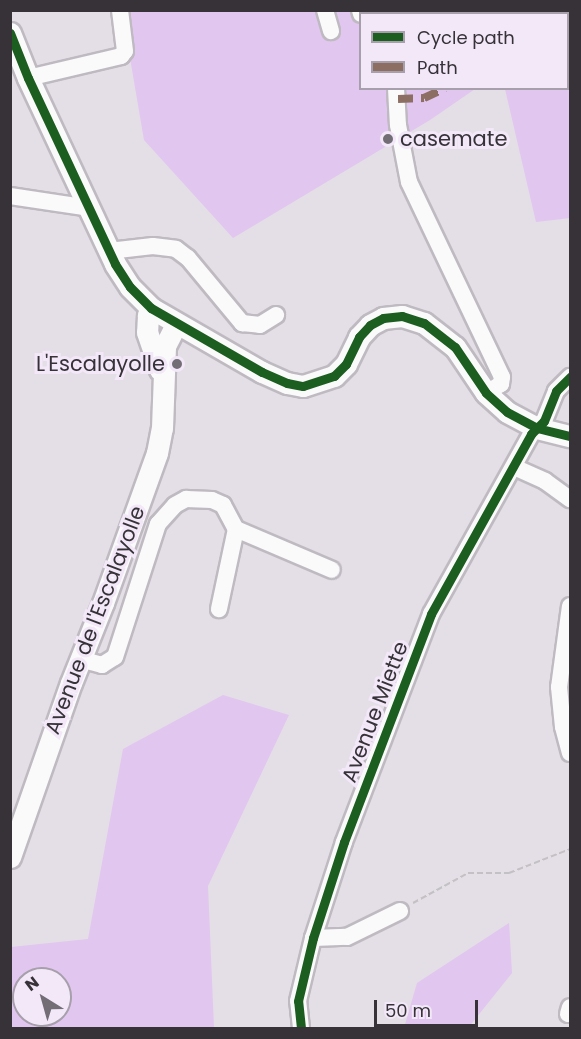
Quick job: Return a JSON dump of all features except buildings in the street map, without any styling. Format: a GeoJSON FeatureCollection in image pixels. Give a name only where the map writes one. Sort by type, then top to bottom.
{"type":"FeatureCollection","features":[{"type":"Feature","properties":{"kind":"street"},"geometry":{"type":"LineString","coordinates":[[28,78],[121,56],[125,51],[120,10]]}},
{"type":"Feature","properties":{"kind":"street"},"geometry":{"type":"LineString","coordinates":[[325,10],[331,31]]}},
{"type":"Feature","properties":{"kind":"street"},"geometry":{"type":"LineString","coordinates":[[10,33],[28,78],[109,251],[126,282],[151,308],[262,372],[287,383],[303,386],[334,376],[346,364],[359,337],[370,325],[383,318],[402,316],[424,322],[455,347],[486,393],[507,412],[537,428],[570,436]]}},
{"type":"Feature","properties":{"kind":"street"},"geometry":{"type":"LineString","coordinates":[[396,90],[398,125],[409,182],[502,377],[501,384],[486,393]]}},
{"type":"Feature","properties":{"kind":"street"},"geometry":{"type":"LineString","coordinates":[[10,196],[89,208]]}},
{"type":"Feature","properties":{"kind":"street"},"geometry":{"type":"LineString","coordinates":[[109,251],[153,246],[176,249],[188,258],[242,323],[260,325],[276,315]]}},
{"type":"Feature","properties":{"kind":"street","name":"Avenue de l'Escalayolle"},"geometry":{"type":"LineString","coordinates":[[151,308],[148,315],[147,332],[164,379]]}},
{"type":"Feature","properties":{"kind":"street","name":"Avenue de l'Escalayolle"},"geometry":{"type":"LineString","coordinates":[[12,845],[157,453],[162,428],[165,346],[176,324]]}},
{"type":"Feature","properties":{"kind":"street","name":"Avenue Miette"},"geometry":{"type":"LineString","coordinates":[[301,1029],[298,1001],[313,938],[344,842],[431,614],[514,467],[537,428],[544,421],[556,392],[570,377]]}},
{"type":"Feature","properties":{"kind":"street"},"geometry":{"type":"LineString","coordinates":[[514,467],[545,481],[570,499]]}},
{"type":"Feature","properties":{"kind":"street"},"geometry":{"type":"LineString","coordinates":[[80,659],[102,664],[115,657],[158,524],[175,504],[186,499],[212,500],[223,505],[236,529],[332,570]]}},
{"type":"Feature","properties":{"kind":"street"},"geometry":{"type":"LineString","coordinates":[[219,609],[236,529]]}},
{"type":"Feature","properties":{"kind":"street"},"geometry":{"type":"LineString","coordinates":[[570,606],[559,687],[563,727],[570,753]]}},
{"type":"Feature","properties":{"kind":"street"},"geometry":{"type":"LineString","coordinates":[[313,938],[347,937],[400,911]]}},
{"type":"Feature","properties":{"kind":"path"},"geometry":{"type":"LineString","coordinates":[[400,911],[468,873],[509,873],[570,849]]}},
{"type":"Feature","properties":{"kind":"shaded area"},"geometry":{"type":"Polygon","coordinates":[[[122,11],[570,11],[570,218],[536,222],[505,90],[569,90],[569,12],[359,12],[359,90],[474,90],[430,120],[233,238],[144,140],[122,11]]]}},
{"type":"Feature","properties":{"kind":"shaded area"},"geometry":{"type":"Polygon","coordinates":[[[223,695],[289,715],[208,886],[214,1028],[11,1028],[11,947],[88,939],[123,749],[223,695]]]}},
{"type":"Feature","properties":{"kind":"shaded area"},"geometry":{"type":"Polygon","coordinates":[[[509,923],[512,973],[468,1028],[404,1028],[417,983],[509,923]]]}},
{"type":"Feature","properties":{"kind":"marked path"},"geometry":{"type":"LineString","coordinates":[[398,99],[424,98],[441,90]]}},
{"type":"Feature","properties":{"kind":"cycle path"},"geometry":{"type":"LineString","coordinates":[[10,33],[28,78],[115,264],[130,287],[151,308],[262,372],[287,383],[303,386],[334,376],[346,364],[359,337],[370,325],[383,318],[402,316],[424,323],[455,347],[486,393],[507,412],[537,428],[570,436]]}},
{"type":"Feature","properties":{"kind":"cycle path"},"geometry":{"type":"LineString","coordinates":[[301,1028],[298,1001],[313,938],[344,842],[431,614],[531,434],[544,421],[556,391],[570,377]]}},
{"type":"Feature","properties":{"kind":"place","name":"casemate"},"geometry":{"type":"Point","coordinates":[388,139]}},
{"type":"Feature","properties":{"kind":"place","name":"L'Escalayolle"},"geometry":{"type":"Point","coordinates":[177,364]}}]}
